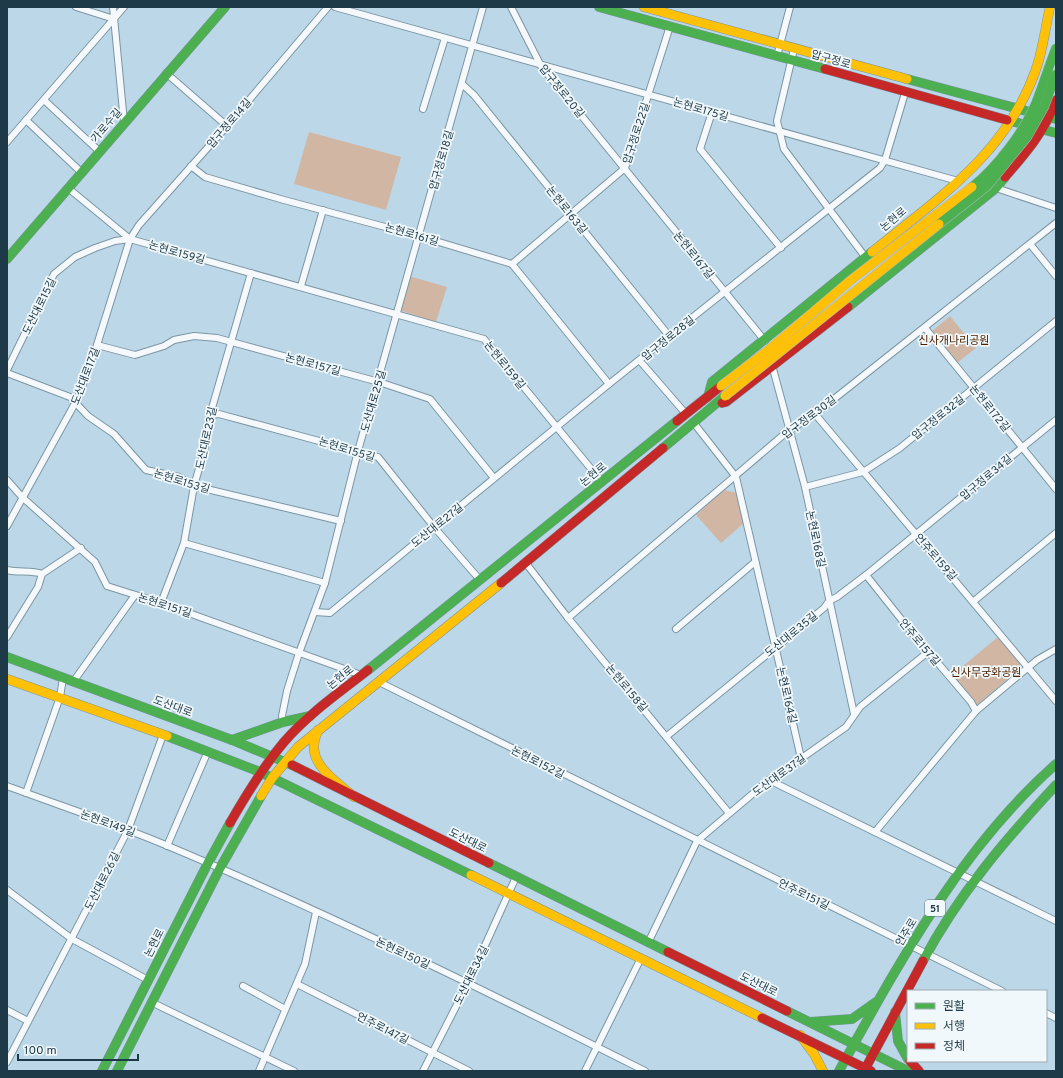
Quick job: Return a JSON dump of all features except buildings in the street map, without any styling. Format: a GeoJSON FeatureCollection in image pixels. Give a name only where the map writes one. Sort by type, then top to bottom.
{"type":"FeatureCollection","features":[{"type":"Feature","properties":{"kind":"main road","name":"가로수길"},"geometry":{"type":"LineString","coordinates":[[7,259],[166,73],[225,7]]}},
{"type":"Feature","properties":{"kind":"main road","name":"압구정로"},"geometry":{"type":"LineString","coordinates":[[599,7],[906,93],[1013,120],[1056,133]]}},
{"type":"Feature","properties":{"kind":"main road","name":"압구정로"},"geometry":{"type":"LineString","coordinates":[[644,7],[794,49],[1053,118]]}},
{"type":"Feature","properties":{"kind":"main road"},"geometry":{"type":"LineString","coordinates":[[1046,7],[1046,25]]}},
{"type":"Feature","properties":{"kind":"main road"},"geometry":{"type":"LineString","coordinates":[[1046,25],[1050,7]]}},
{"type":"Feature","properties":{"kind":"main road","name":"논현로"},"geometry":{"type":"LineString","coordinates":[[708,397],[712,382],[866,258],[972,170],[987,155],[1013,120],[1036,72],[1046,25]]}},
{"type":"Feature","properties":{"kind":"main road","name":"논현로"},"geometry":{"type":"LineString","coordinates":[[102,1071],[208,863],[260,772],[310,716],[721,386],[771,348],[851,280],[979,181],[999,160],[1035,105],[1056,48]]}},
{"type":"Feature","properties":{"kind":"main road"},"geometry":{"type":"LineString","coordinates":[[118,1071],[151,1002],[220,868],[272,778],[298,747],[525,562],[714,404],[987,186],[1027,137],[1044,107],[1056,74]]}},
{"type":"Feature","properties":{"kind":"main road"},"geometry":{"type":"LineString","coordinates":[[714,404],[726,402],[993,190],[1030,150],[1053,118],[1056,100]]}},
{"type":"Feature","properties":{"kind":"main road"},"geometry":{"type":"LineString","coordinates":[[972,170],[971,176],[977,187],[984,191],[993,190]]}},
{"type":"Feature","properties":{"kind":"main road"},"geometry":{"type":"LineString","coordinates":[[955,183],[967,186],[974,195],[973,206]]}},
{"type":"Feature","properties":{"kind":"main road","name":"도산대로"},"geometry":{"type":"LineString","coordinates":[[7,657],[232,740],[285,762],[908,1071]]}},
{"type":"Feature","properties":{"kind":"main road"},"geometry":{"type":"LineString","coordinates":[[7,679],[208,751],[260,772],[800,1035],[867,1070]]}},
{"type":"Feature","properties":{"kind":"main road"},"geometry":{"type":"LineString","coordinates":[[232,740],[283,722],[310,716]]}},
{"type":"Feature","properties":{"kind":"main road"},"geometry":{"type":"LineString","coordinates":[[318,730],[313,745],[314,752],[320,765],[354,797]]}},
{"type":"Feature","properties":{"kind":"main road","name":"언주로"},"geometry":{"type":"LineString","coordinates":[[839,1071],[942,896],[1001,819],[1044,774],[1056,764]]}},
{"type":"Feature","properties":{"kind":"main road","name":"51"},"geometry":{"type":"LineString","coordinates":[[867,1070],[895,1011],[925,954],[948,917],[974,880],[1009,835],[1056,785]]}},
{"type":"Feature","properties":{"kind":"main road"},"geometry":{"type":"LineString","coordinates":[[810,1022],[852,1019],[865,1011],[882,997]]}},
{"type":"Feature","properties":{"kind":"main road"},"geometry":{"type":"LineString","coordinates":[[895,1011],[898,1041],[907,1057]]}},
{"type":"Feature","properties":{"kind":"main road"},"geometry":{"type":"LineString","coordinates":[[800,1035],[814,1054],[823,1071]]}},
{"type":"Feature","properties":{"kind":"main road"},"geometry":{"type":"LineString","coordinates":[[911,1062],[918,1071]]}},
{"type":"Feature","properties":{"kind":"street"},"geometry":{"type":"LineString","coordinates":[[76,7],[114,19]]}},
{"type":"Feature","properties":{"kind":"street"},"geometry":{"type":"LineString","coordinates":[[113,7],[124,122]]}},
{"type":"Feature","properties":{"kind":"street"},"geometry":{"type":"LineString","coordinates":[[7,142],[124,7]]}},
{"type":"Feature","properties":{"kind":"street","name":"압구정로14길"},"geometry":{"type":"LineString","coordinates":[[130,239],[139,225],[227,126],[328,7]]}},
{"type":"Feature","properties":{"kind":"street","name":"논현로175길"},"geometry":{"type":"LineString","coordinates":[[335,7],[541,66],[649,94],[885,160],[955,183]]}},
{"type":"Feature","properties":{"kind":"street","name":"압구정로18길"},"geometry":{"type":"LineString","coordinates":[[398,313],[483,7]]}},
{"type":"Feature","properties":{"kind":"street","name":"압구정로20길"},"geometry":{"type":"LineString","coordinates":[[511,7],[541,66],[625,168]]}},
{"type":"Feature","properties":{"kind":"street"},"geometry":{"type":"LineString","coordinates":[[777,56],[790,7]]}},
{"type":"Feature","properties":{"kind":"street","name":"압구정로22길"},"geometry":{"type":"LineString","coordinates":[[512,264],[625,168],[670,26]]}},
{"type":"Feature","properties":{"kind":"street"},"geometry":{"type":"LineString","coordinates":[[424,110],[444,38]]}},
{"type":"Feature","properties":{"kind":"street"},"geometry":{"type":"LineString","coordinates":[[794,49],[777,120],[778,131],[784,150],[866,258]]}},
{"type":"Feature","properties":{"kind":"street"},"geometry":{"type":"LineString","coordinates":[[166,73],[227,126]]}},
{"type":"Feature","properties":{"kind":"street","name":"논현로163길"},"geometry":{"type":"LineString","coordinates":[[462,84],[474,95],[670,337]]}},
{"type":"Feature","properties":{"kind":"street","name":"압구정로28길"},"geometry":{"type":"LineString","coordinates":[[557,428],[609,384],[640,361],[880,168],[885,160],[906,93]]}},
{"type":"Feature","properties":{"kind":"street"},"geometry":{"type":"LineString","coordinates":[[44,100],[99,151]]}},
{"type":"Feature","properties":{"kind":"street"},"geometry":{"type":"LineString","coordinates":[[712,112],[700,149],[781,248]]}},
{"type":"Feature","properties":{"kind":"street"},"geometry":{"type":"LineString","coordinates":[[26,120],[81,172]]}},
{"type":"Feature","properties":{"kind":"street","name":"논현로161길"},"geometry":{"type":"LineString","coordinates":[[191,166],[205,177],[419,236],[512,264]]}},
{"type":"Feature","properties":{"kind":"street","name":"논현로167길"},"geometry":{"type":"LineString","coordinates":[[625,168],[764,341]]}},
{"type":"Feature","properties":{"kind":"street","name":"논현로159길"},"geometry":{"type":"LineString","coordinates":[[68,188],[130,239],[484,338],[602,482]]}},
{"type":"Feature","properties":{"kind":"street"},"geometry":{"type":"LineString","coordinates":[[993,190],[1056,208]]}},
{"type":"Feature","properties":{"kind":"street"},"geometry":{"type":"LineString","coordinates":[[301,286],[324,210]]}},
{"type":"Feature","properties":{"kind":"street","name":"압구정로30길"},"geometry":{"type":"LineString","coordinates":[[568,618],[788,431],[815,414],[1056,223]]}},
{"type":"Feature","properties":{"kind":"street","name":"도산대로17길"},"geometry":{"type":"LineString","coordinates":[[7,526],[76,402],[97,345],[130,239]]}},
{"type":"Feature","properties":{"kind":"street","name":"도산대로15길"},"geometry":{"type":"LineString","coordinates":[[7,372],[54,274],[65,264],[94,248],[115,241],[130,239]]}},
{"type":"Feature","properties":{"kind":"street"},"geometry":{"type":"LineString","coordinates":[[1030,244],[1056,276]]}},
{"type":"Feature","properties":{"kind":"street"},"geometry":{"type":"LineString","coordinates":[[512,264],[609,384]]}},
{"type":"Feature","properties":{"kind":"street","name":"도산대로23길"},"geometry":{"type":"LineString","coordinates":[[161,603],[184,543],[194,486],[204,451],[210,414],[250,273]]}},
{"type":"Feature","properties":{"kind":"street","name":"도산대로25길"},"geometry":{"type":"LineString","coordinates":[[283,722],[282,716],[287,691],[299,653],[325,583],[358,451],[398,313]]}},
{"type":"Feature","properties":{"kind":"street","name":"압구정로32길"},"geometry":{"type":"LineString","coordinates":[[805,487],[863,472],[900,448],[1056,321]]}},
{"type":"Feature","properties":{"kind":"street","name":"논현로172길"},"geometry":{"type":"LineString","coordinates":[[925,328],[1056,489]]}},
{"type":"Feature","properties":{"kind":"street","name":"논현로157길"},"geometry":{"type":"LineString","coordinates":[[97,345],[135,355],[164,346],[174,340],[194,336],[217,338],[379,382],[430,398],[494,478]]}},
{"type":"Feature","properties":{"kind":"street"},"geometry":{"type":"LineString","coordinates":[[640,361],[686,414]]}},
{"type":"Feature","properties":{"kind":"street","name":"논현로168길"},"geometry":{"type":"LineString","coordinates":[[772,365],[788,431],[805,487],[854,714]]}},
{"type":"Feature","properties":{"kind":"street","name":"논현로153길"},"geometry":{"type":"LineString","coordinates":[[7,372],[70,396],[88,416],[114,434],[146,470],[179,477],[194,486],[340,521]]}},
{"type":"Feature","properties":{"kind":"street","name":"논현로155길"},"geometry":{"type":"LineString","coordinates":[[210,414],[219,414],[378,457],[434,528],[480,580]]}},
{"type":"Feature","properties":{"kind":"street","name":"언주로159길"},"geometry":{"type":"LineString","coordinates":[[815,414],[974,601],[1056,701]]}},
{"type":"Feature","properties":{"kind":"street","name":"압구정로34길"},"geometry":{"type":"LineString","coordinates":[[916,534],[1056,420]]}},
{"type":"Feature","properties":{"kind":"street","name":"논현로164길"},"geometry":{"type":"LineString","coordinates":[[693,422],[736,476],[801,758]]}},
{"type":"Feature","properties":{"kind":"street","name":"도산대로27길"},"geometry":{"type":"LineString","coordinates":[[315,612],[330,613],[557,428]]}},
{"type":"Feature","properties":{"kind":"street","name":"논현로151길"},"geometry":{"type":"LineString","coordinates":[[7,480],[22,497],[95,562],[107,586],[161,603],[361,675]]}},
{"type":"Feature","properties":{"kind":"street"},"geometry":{"type":"LineString","coordinates":[[974,601],[1056,533]]}},
{"type":"Feature","properties":{"kind":"street","name":"도산대로35길"},"geometry":{"type":"LineString","coordinates":[[667,736],[776,645],[824,608],[829,601],[837,597],[866,575],[916,534]]}},
{"type":"Feature","properties":{"kind":"street"},"geometry":{"type":"LineString","coordinates":[[184,543],[325,583]]}},
{"type":"Feature","properties":{"kind":"street"},"geometry":{"type":"LineString","coordinates":[[7,638],[38,588],[42,574],[81,548]]}},
{"type":"Feature","properties":{"kind":"street","name":"논현로158길"},"geometry":{"type":"LineString","coordinates":[[525,562],[568,618],[667,736],[729,813]]}},
{"type":"Feature","properties":{"kind":"street"},"geometry":{"type":"LineString","coordinates":[[676,630],[756,562]]}},
{"type":"Feature","properties":{"kind":"street"},"geometry":{"type":"LineString","coordinates":[[7,570],[16,572],[35,571],[42,574]]}},
{"type":"Feature","properties":{"kind":"street","name":"언주로157길"},"geometry":{"type":"LineString","coordinates":[[866,575],[928,652],[971,702],[976,711]]}},
{"type":"Feature","properties":{"kind":"street"},"geometry":{"type":"LineString","coordinates":[[73,682],[135,595]]}},
{"type":"Feature","properties":{"kind":"street"},"geometry":{"type":"LineString","coordinates":[[875,832],[976,711],[1037,660],[1056,650]]}},
{"type":"Feature","properties":{"kind":"street","name":"도산대로37길"},"geometry":{"type":"LineString","coordinates":[[648,943],[697,841],[769,780],[846,727],[860,707],[928,652]]}},
{"type":"Feature","properties":{"kind":"street"},"geometry":{"type":"LineString","coordinates":[[26,793],[60,697],[63,678]]}},
{"type":"Feature","properties":{"kind":"street","name":"논현로152길"},"geometry":{"type":"LineString","coordinates":[[379,682],[697,841]]}},
{"type":"Feature","properties":{"kind":"street","name":"도산대로26길"},"geometry":{"type":"LineString","coordinates":[[7,1062],[128,830],[163,735]]}},
{"type":"Feature","properties":{"kind":"street"},"geometry":{"type":"LineString","coordinates":[[167,846],[208,751]]}},
{"type":"Feature","properties":{"kind":"street"},"geometry":{"type":"LineString","coordinates":[[769,780],[1055,919]]}},
{"type":"Feature","properties":{"kind":"street","name":"논현로149길"},"geometry":{"type":"LineString","coordinates":[[7,786],[128,830],[208,863]]}},
{"type":"Feature","properties":{"kind":"street","name":"언주로151길"},"geometry":{"type":"LineString","coordinates":[[697,841],[1000,990]]}},
{"type":"Feature","properties":{"kind":"street","name":"논현로150길"},"geometry":{"type":"LineString","coordinates":[[208,863],[468,983],[645,1071]]}},
{"type":"Feature","properties":{"kind":"street","name":"도산대로34길"},"geometry":{"type":"LineString","coordinates":[[423,1071],[468,983],[516,877]]}},
{"type":"Feature","properties":{"kind":"street"},"geometry":{"type":"LineString","coordinates":[[7,890],[72,939],[148,980]]}},
{"type":"Feature","properties":{"kind":"street"},"geometry":{"type":"LineString","coordinates":[[258,1071],[297,984],[309,949],[316,912]]}},
{"type":"Feature","properties":{"kind":"street"},"geometry":{"type":"LineString","coordinates":[[585,1071],[641,958]]}},
{"type":"Feature","properties":{"kind":"street","name":"언주로147길"},"geometry":{"type":"LineString","coordinates":[[297,984],[469,1071]]}},
{"type":"Feature","properties":{"kind":"street"},"geometry":{"type":"LineString","coordinates":[[243,986],[286,1009]]}},
{"type":"Feature","properties":{"kind":"street"},"geometry":{"type":"LineString","coordinates":[[151,1002],[294,1071]]}},
{"type":"Feature","properties":{"kind":"street"},"geometry":{"type":"LineString","coordinates":[[7,1010],[28,1021]]}},
{"type":"Feature","properties":{"kind":"street"},"geometry":{"type":"LineString","coordinates":[[1047,1014],[1056,1018]]}},
{"type":"Feature","properties":{"kind":"green space"},"geometry":{"type":"Polygon","coordinates":[[[309,132],[401,157],[386,210],[294,184],[309,132]]]}},
{"type":"Feature","properties":{"kind":"green space"},"geometry":{"type":"Polygon","coordinates":[[[409,276],[447,287],[436,322],[399,310],[409,276]]]}},
{"type":"Feature","properties":{"kind":"green space","name":"신사개나리공원"},"geometry":{"type":"Polygon","coordinates":[[[950,316],[976,348],[957,363],[931,332],[950,316]]]}},
{"type":"Feature","properties":{"kind":"green space"},"geometry":{"type":"Polygon","coordinates":[[[724,490],[737,493],[744,523],[721,543],[696,515],[724,490]]]}},
{"type":"Feature","properties":{"kind":"green space","name":"신사무궁화공원"},"geometry":{"type":"Polygon","coordinates":[[[998,637],[1023,666],[977,705],[952,675],[998,637]]]}},
{"type":"Feature","properties":{"kind":"traffic: fast"},"geometry":{"type":"LineString","coordinates":[[7,259],[225,7]]}},
{"type":"Feature","properties":{"kind":"traffic: fast"},"geometry":{"type":"LineString","coordinates":[[599,7],[825,69]]}},
{"type":"Feature","properties":{"kind":"traffic: fast"},"geometry":{"type":"LineString","coordinates":[[972,187],[1000,160],[1024,126],[1036,103],[1056,48]]}},
{"type":"Feature","properties":{"kind":"traffic: fast"},"geometry":{"type":"LineString","coordinates":[[939,224],[987,186],[1027,137],[1044,107],[1056,74]]}},
{"type":"Feature","properties":{"kind":"traffic: fast"},"geometry":{"type":"LineString","coordinates":[[907,79],[1056,119]]}},
{"type":"Feature","properties":{"kind":"traffic: fast"},"geometry":{"type":"LineString","coordinates":[[1007,120],[1056,133]]}},
{"type":"Feature","properties":{"kind":"traffic: fast"},"geometry":{"type":"LineString","coordinates":[[848,307],[996,188],[1005,177]]}},
{"type":"Feature","properties":{"kind":"traffic: fast"},"geometry":{"type":"LineString","coordinates":[[708,397],[712,382],[872,252]]}},
{"type":"Feature","properties":{"kind":"traffic: fast"},"geometry":{"type":"LineString","coordinates":[[663,448],[725,396]]}},
{"type":"Feature","properties":{"kind":"traffic: fast"},"geometry":{"type":"LineString","coordinates":[[368,670],[677,421]]}},
{"type":"Feature","properties":{"kind":"traffic: fast"},"geometry":{"type":"LineString","coordinates":[[7,657],[232,740],[292,765]]}},
{"type":"Feature","properties":{"kind":"traffic: fast"},"geometry":{"type":"LineString","coordinates":[[232,740],[283,722],[310,716]]}},
{"type":"Feature","properties":{"kind":"traffic: fast"},"geometry":{"type":"LineString","coordinates":[[167,736],[260,772],[471,875]]}},
{"type":"Feature","properties":{"kind":"traffic: fast"},"geometry":{"type":"LineString","coordinates":[[839,1071],[909,948],[962,869],[991,832],[1022,797],[1056,764]]}},
{"type":"Feature","properties":{"kind":"traffic: fast"},"geometry":{"type":"LineString","coordinates":[[923,961],[951,913],[967,891],[1001,847],[1056,785]]}},
{"type":"Feature","properties":{"kind":"traffic: fast"},"geometry":{"type":"LineString","coordinates":[[117,1071],[220,868],[261,796]]}},
{"type":"Feature","properties":{"kind":"traffic: fast"},"geometry":{"type":"LineString","coordinates":[[102,1071],[208,863],[230,823]]}},
{"type":"Feature","properties":{"kind":"traffic: fast"},"geometry":{"type":"LineString","coordinates":[[489,863],[668,952]]}},
{"type":"Feature","properties":{"kind":"traffic: fast"},"geometry":{"type":"LineString","coordinates":[[810,1022],[852,1019],[876,1002]]}},
{"type":"Feature","properties":{"kind":"traffic: fast"},"geometry":{"type":"LineString","coordinates":[[787,1011],[908,1071]]}},
{"type":"Feature","properties":{"kind":"traffic: fast"},"geometry":{"type":"LineString","coordinates":[[895,1012],[898,1041],[907,1057]]}},
{"type":"Feature","properties":{"kind":"traffic: slow"},"geometry":{"type":"LineString","coordinates":[[644,7],[907,79]]}},
{"type":"Feature","properties":{"kind":"traffic: slow"},"geometry":{"type":"LineString","coordinates":[[872,252],[944,194],[967,173],[1006,128],[1022,101],[1038,64],[1050,7]]}},
{"type":"Feature","properties":{"kind":"traffic: slow"},"geometry":{"type":"LineString","coordinates":[[721,386],[771,348],[851,280],[972,187]]}},
{"type":"Feature","properties":{"kind":"traffic: slow"},"geometry":{"type":"LineString","coordinates":[[725,396],[939,224]]}},
{"type":"Feature","properties":{"kind":"traffic: slow"},"geometry":{"type":"LineString","coordinates":[[261,796],[272,778],[298,747],[501,583]]}},
{"type":"Feature","properties":{"kind":"traffic: slow"},"geometry":{"type":"LineString","coordinates":[[7,679],[167,736]]}},
{"type":"Feature","properties":{"kind":"traffic: slow"},"geometry":{"type":"LineString","coordinates":[[318,730],[314,746],[315,756],[324,770],[354,797]]}},
{"type":"Feature","properties":{"kind":"traffic: slow"},"geometry":{"type":"LineString","coordinates":[[471,875],[762,1018]]}},
{"type":"Feature","properties":{"kind":"traffic: slow"},"geometry":{"type":"LineString","coordinates":[[800,1035],[814,1054],[823,1071]]}},
{"type":"Feature","properties":{"kind":"traffic: jam"},"geometry":{"type":"LineString","coordinates":[[825,69],[1007,120]]}},
{"type":"Feature","properties":{"kind":"traffic: jam"},"geometry":{"type":"LineString","coordinates":[[1005,177],[1041,132],[1056,100]]}},
{"type":"Feature","properties":{"kind":"traffic: jam"},"geometry":{"type":"LineString","coordinates":[[722,403],[726,402],[848,307]]}},
{"type":"Feature","properties":{"kind":"traffic: jam"},"geometry":{"type":"LineString","coordinates":[[677,421],[721,386]]}},
{"type":"Feature","properties":{"kind":"traffic: jam"},"geometry":{"type":"LineString","coordinates":[[501,583],[663,448]]}},
{"type":"Feature","properties":{"kind":"traffic: jam"},"geometry":{"type":"LineString","coordinates":[[230,823],[255,781],[293,732],[335,695],[368,670]]}},
{"type":"Feature","properties":{"kind":"traffic: jam"},"geometry":{"type":"LineString","coordinates":[[292,765],[489,863]]}},
{"type":"Feature","properties":{"kind":"traffic: jam"},"geometry":{"type":"LineString","coordinates":[[668,952],[787,1011]]}},
{"type":"Feature","properties":{"kind":"traffic: jam"},"geometry":{"type":"LineString","coordinates":[[907,990],[923,961]]}},
{"type":"Feature","properties":{"kind":"traffic: jam"},"geometry":{"type":"LineString","coordinates":[[864,1071],[907,991]]}},
{"type":"Feature","properties":{"kind":"traffic: jam"},"geometry":{"type":"LineString","coordinates":[[762,1018],[871,1071]]}},
{"type":"Feature","properties":{"kind":"traffic: jam"},"geometry":{"type":"LineString","coordinates":[[911,1062],[919,1071]]}}]}
